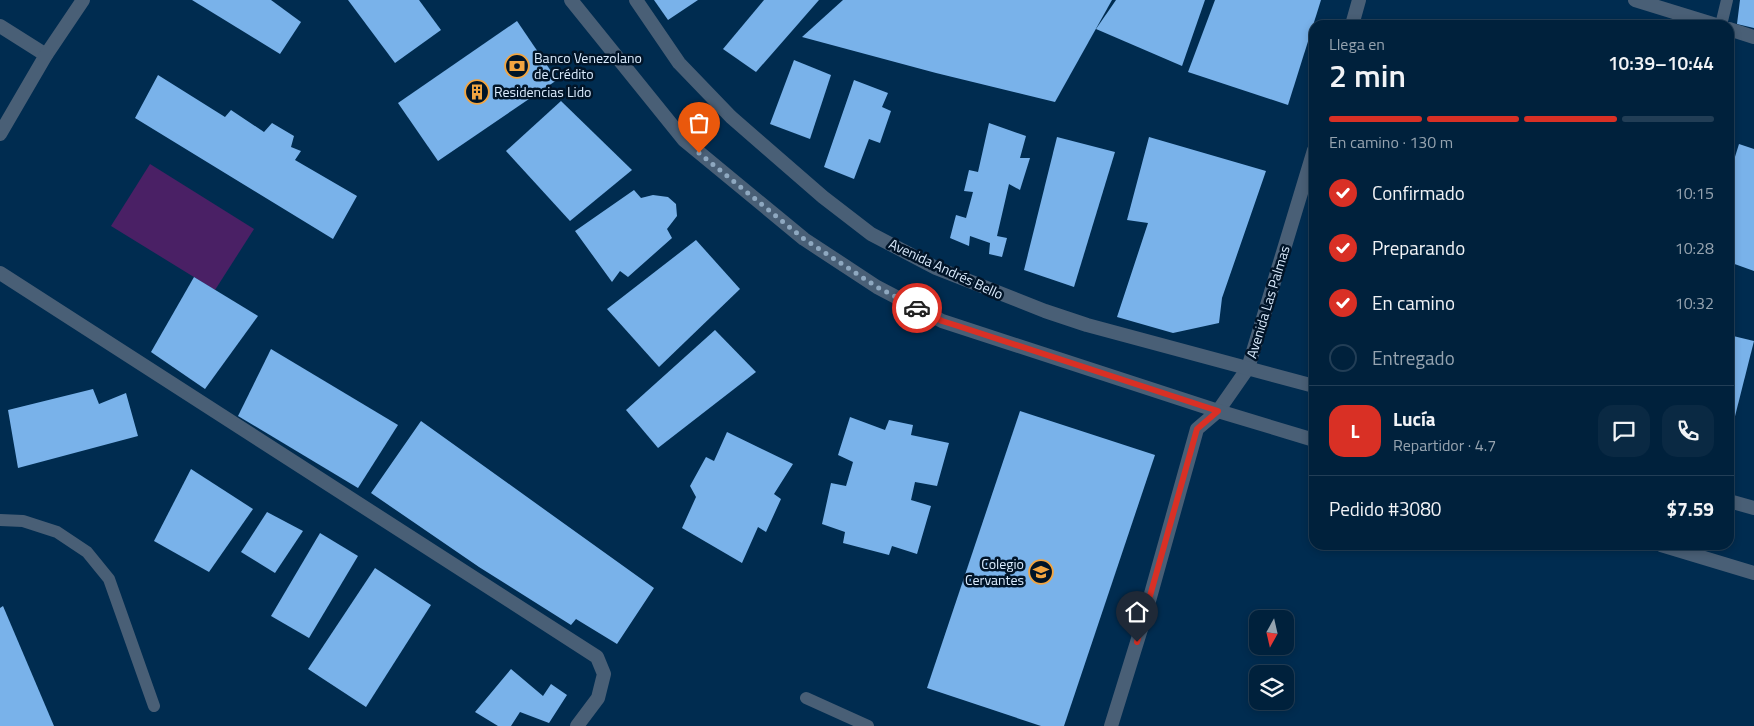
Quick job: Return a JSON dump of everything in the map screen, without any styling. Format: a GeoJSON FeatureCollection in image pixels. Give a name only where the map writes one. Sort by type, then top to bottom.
{"type":"FeatureCollection","features":[{"type":"Feature","properties":{"kind":"street"},"geometry":{"type":"LineString","coordinates":[[0,134],[46,55],[82,0]]}},
{"type":"Feature","properties":{"kind":"street"},"geometry":{"type":"LineString","coordinates":[[571,0],[684,140],[804,239],[877,287],[942,321],[1218,411],[1309,438]]}},
{"type":"Feature","properties":{"kind":"street","name":"Avenida Andrés Bello"},"geometry":{"type":"LineString","coordinates":[[636,0],[679,63],[731,117],[823,197],[871,234],[936,268],[1045,311],[1087,325],[1309,385]]}},
{"type":"Feature","properties":{"kind":"street"},"geometry":{"type":"LineString","coordinates":[[1353,20],[1359,0]]}},
{"type":"Feature","properties":{"kind":"street"},"geometry":{"type":"LineString","coordinates":[[1635,0],[1700,20]]}},
{"type":"Feature","properties":{"kind":"street"},"geometry":{"type":"LineString","coordinates":[[0,26],[46,55]]}},
{"type":"Feature","properties":{"kind":"street"},"geometry":{"type":"LineString","coordinates":[[1734,31],[1754,37]]}},
{"type":"Feature","properties":{"kind":"street","name":"Avenida Las Palmas"},"geometry":{"type":"LineString","coordinates":[[1111,726],[1142,626],[1197,429],[1218,411],[1248,368],[1309,167]]}},
{"type":"Feature","properties":{"kind":"street"},"geometry":{"type":"LineString","coordinates":[[0,273],[597,656],[604,674],[598,698],[577,726]]}},
{"type":"Feature","properties":{"kind":"street"},"geometry":{"type":"LineString","coordinates":[[1734,502],[1754,508]]}},
{"type":"Feature","properties":{"kind":"street"},"geometry":{"type":"LineString","coordinates":[[1678,550],[1754,573]]}},
{"type":"Feature","properties":{"kind":"lane"},"geometry":{"type":"LineString","coordinates":[[1722,20],[1727,0]]}},
{"type":"Feature","properties":{"kind":"lane"},"geometry":{"type":"LineString","coordinates":[[0,520],[23,521],[57,532],[87,552],[109,579],[154,706]]}},
{"type":"Feature","properties":{"kind":"lane"},"geometry":{"type":"LineString","coordinates":[[806,698],[868,726]]}},
{"type":"Feature","properties":{"kind":"shaded area"},"geometry":{"type":"Polygon","coordinates":[[[150,164],[254,229],[215,290],[111,226],[150,164]]]}},
{"type":"Feature","properties":{"kind":"building"},"geometry":{"type":"Polygon","coordinates":[[[192,0],[271,0],[301,22],[280,54],[192,0]]]}},
{"type":"Feature","properties":{"kind":"building"},"geometry":{"type":"Polygon","coordinates":[[[348,0],[419,0],[441,30],[395,63],[348,0]]]}},
{"type":"Feature","properties":{"kind":"building"},"geometry":{"type":"Polygon","coordinates":[[[654,0],[698,0],[668,20],[654,0]]]}},
{"type":"Feature","properties":{"kind":"building"},"geometry":{"type":"Polygon","coordinates":[[[764,0],[819,0],[756,72],[723,49],[764,0]]]}},
{"type":"Feature","properties":{"kind":"building"},"geometry":{"type":"Polygon","coordinates":[[[843,0],[1112,0],[1055,102],[936,73],[802,37],[843,0]]]}},
{"type":"Feature","properties":{"kind":"building"},"geometry":{"type":"Polygon","coordinates":[[[1116,0],[1205,0],[1182,66],[1096,29],[1116,0]]]}},
{"type":"Feature","properties":{"kind":"building"},"geometry":{"type":"Polygon","coordinates":[[[1215,0],[1321,0],[1315,20],[1309,20],[1309,38],[1288,105],[1188,72],[1215,0]]]}},
{"type":"Feature","properties":{"kind":"building"},"geometry":{"type":"Polygon","coordinates":[[[1740,0],[1754,0],[1754,28],[1737,24],[1740,0]]]}},
{"type":"Feature","properties":{"kind":"building","name":"Residencias Lido"},"geometry":{"type":"Polygon","coordinates":[[[517,21],[557,80],[438,161],[398,103],[517,21]]]}},
{"type":"Feature","properties":{"kind":"building"},"geometry":{"type":"Polygon","coordinates":[[[794,60],[831,75],[810,139],[770,124],[794,60]]]}},
{"type":"Feature","properties":{"kind":"building"},"geometry":{"type":"Polygon","coordinates":[[[158,75],[225,117],[231,110],[264,132],[272,123],[294,136],[291,147],[301,151],[295,160],[357,196],[333,239],[135,118],[158,75]]]}},
{"type":"Feature","properties":{"kind":"building"},"geometry":{"type":"Polygon","coordinates":[[[854,80],[888,93],[882,107],[891,111],[880,143],[869,139],[854,179],[824,167],[854,80]]]}},
{"type":"Feature","properties":{"kind":"building"},"geometry":{"type":"Polygon","coordinates":[[[561,101],[632,170],[570,221],[506,151],[561,101]]]}},
{"type":"Feature","properties":{"kind":"building"},"geometry":{"type":"Polygon","coordinates":[[[989,123],[1026,136],[1020,158],[1030,158],[1020,190],[1009,184],[997,236],[1007,238],[1002,257],[989,254],[990,243],[970,236],[969,246],[950,238],[956,215],[966,218],[973,192],[964,191],[969,170],[978,172],[989,123]]]}},
{"type":"Feature","properties":{"kind":"building"},"geometry":{"type":"Polygon","coordinates":[[[1057,137],[1115,152],[1074,287],[1024,270],[1057,137]]]}},
{"type":"Feature","properties":{"kind":"building"},"geometry":{"type":"Polygon","coordinates":[[[1149,137],[1266,171],[1222,298],[1219,323],[1173,333],[1117,317],[1148,223],[1127,220],[1149,137]]]}},
{"type":"Feature","properties":{"kind":"building"},"geometry":{"type":"Polygon","coordinates":[[[1739,144],[1754,149],[1754,271],[1734,264],[1734,160],[1739,144]]]}},
{"type":"Feature","properties":{"kind":"building"},"geometry":{"type":"Polygon","coordinates":[[[634,190],[641,198],[653,195],[668,197],[676,204],[677,216],[667,229],[672,238],[628,277],[620,271],[612,282],[575,231],[634,190]]]}},
{"type":"Feature","properties":{"kind":"building"},"geometry":{"type":"Polygon","coordinates":[[[696,240],[740,289],[659,367],[607,309],[696,240]]]}},
{"type":"Feature","properties":{"kind":"building"},"geometry":{"type":"Polygon","coordinates":[[[194,277],[258,316],[205,389],[151,352],[194,277]]]}},
{"type":"Feature","properties":{"kind":"building"},"geometry":{"type":"Polygon","coordinates":[[[715,330],[756,372],[658,448],[626,410],[715,330]]]}},
{"type":"Feature","properties":{"kind":"building"},"geometry":{"type":"Polygon","coordinates":[[[1734,336],[1754,341],[1734,420],[1734,336]]]}},
{"type":"Feature","properties":{"kind":"building"},"geometry":{"type":"Polygon","coordinates":[[[271,349],[398,425],[358,488],[238,416],[271,349]]]}},
{"type":"Feature","properties":{"kind":"building"},"geometry":{"type":"Polygon","coordinates":[[[93,389],[99,404],[126,393],[138,436],[18,468],[8,410],[93,389]]]}},
{"type":"Feature","properties":{"kind":"building","name":"Colegio Cervantes"},"geometry":{"type":"Polygon","coordinates":[[[1020,411],[1155,455],[1064,726],[1041,726],[927,688],[1020,411]]]}},
{"type":"Feature","properties":{"kind":"building"},"geometry":{"type":"Polygon","coordinates":[[[850,417],[885,430],[889,420],[913,425],[911,435],[949,443],[937,486],[915,482],[911,500],[931,506],[917,554],[892,546],[889,555],[843,543],[845,532],[822,524],[831,483],[846,486],[853,462],[838,455],[850,417]]]}},
{"type":"Feature","properties":{"kind":"building"},"geometry":{"type":"Polygon","coordinates":[[[421,421],[654,588],[617,644],[576,619],[571,625],[479,567],[371,493],[421,421]]]}},
{"type":"Feature","properties":{"kind":"building"},"geometry":{"type":"Polygon","coordinates":[[[727,432],[793,464],[774,494],[781,499],[766,532],[758,527],[742,563],[682,528],[696,497],[690,486],[706,457],[714,461],[727,432]]]}},
{"type":"Feature","properties":{"kind":"building"},"geometry":{"type":"Polygon","coordinates":[[[191,469],[253,509],[209,572],[154,541],[191,469]]]}},
{"type":"Feature","properties":{"kind":"building"},"geometry":{"type":"Polygon","coordinates":[[[267,512],[303,531],[275,573],[241,552],[267,512]]]}},
{"type":"Feature","properties":{"kind":"building"},"geometry":{"type":"Polygon","coordinates":[[[320,533],[358,556],[309,638],[271,616],[320,533]]]}},
{"type":"Feature","properties":{"kind":"building"},"geometry":{"type":"Polygon","coordinates":[[[375,568],[431,605],[366,707],[308,669],[375,568]]]}},
{"type":"Feature","properties":{"kind":"building"},"geometry":{"type":"Polygon","coordinates":[[[3,606],[54,726],[0,726],[0,608],[3,606]]]}},
{"type":"Feature","properties":{"kind":"building"},"geometry":{"type":"Polygon","coordinates":[[[511,669],[543,696],[551,684],[567,695],[549,723],[520,712],[511,726],[498,726],[475,712],[511,669]]]}},
{"type":"Feature","properties":{"kind":"way so far"},"geometry":{"type":"LineString","coordinates":[[699,153],[804,239],[877,287],[917,308]]}},
{"type":"Feature","properties":{"kind":"place","name":"Banco Venezolano de Crédito"},"geometry":{"type":"Point","coordinates":[517,66]}},
{"type":"Feature","properties":{"kind":"place","name":"Residencias Lido"},"geometry":{"type":"Point","coordinates":[477,92]}},
{"type":"Feature","properties":{"kind":"place","name":"Colegio Cervantes"},"geometry":{"type":"Point","coordinates":[1041,572]}},
{"type":"Feature","properties":{"kind":"route"},"geometry":{"type":"LineString","coordinates":[[917,308],[942,321],[1218,411],[1197,429],[1137,642]]}}]}
